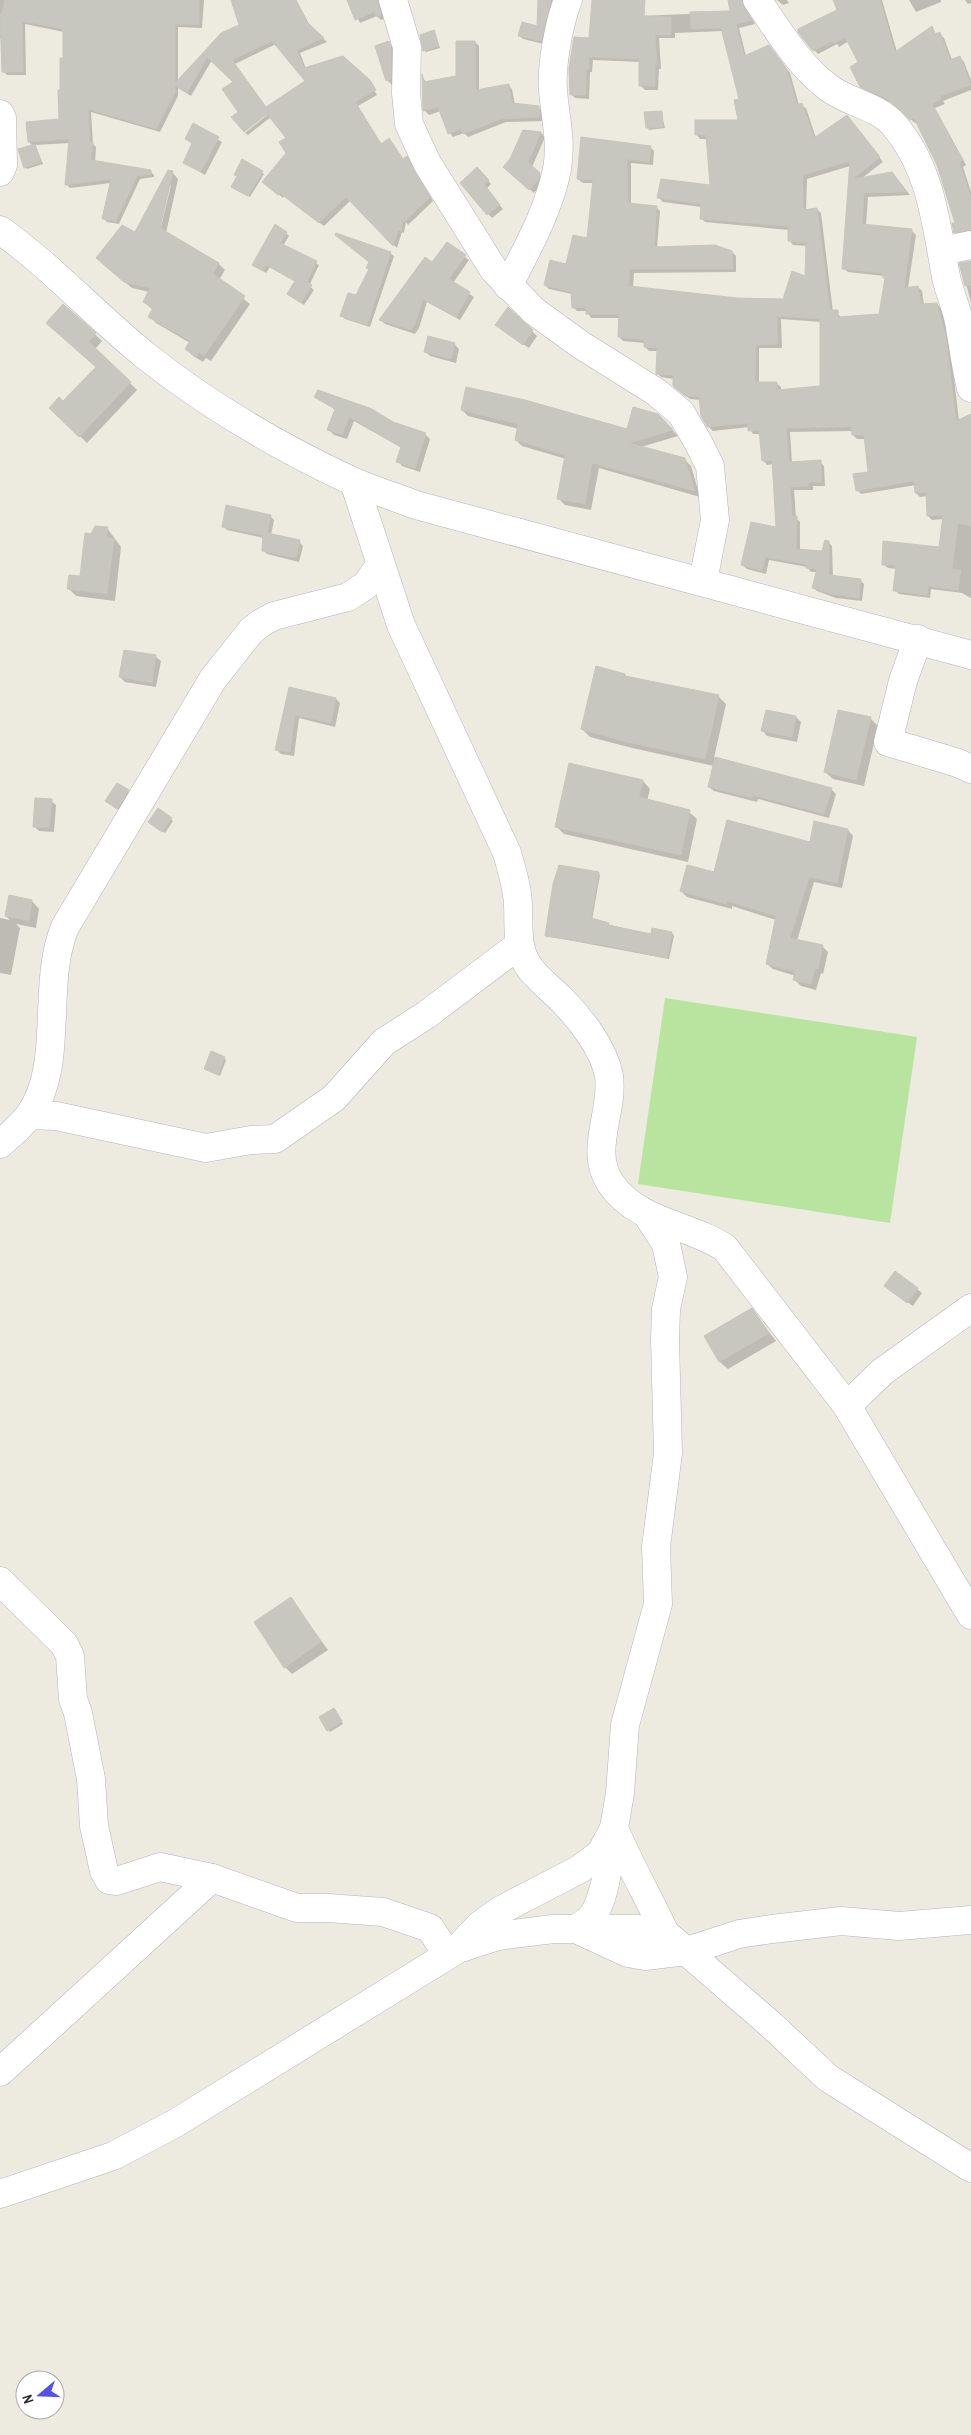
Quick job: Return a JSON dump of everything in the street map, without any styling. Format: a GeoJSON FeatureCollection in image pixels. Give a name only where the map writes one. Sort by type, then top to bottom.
{"type":"FeatureCollection","features":[{"type":"Feature","properties":{"kind":"street"},"geometry":{"type":"LineString","coordinates":[[393,0],[408,47],[406,93],[409,124],[427,162],[494,270],[534,311],[581,345],[656,392],[681,412],[710,466],[714,520],[703,581]]}},
{"type":"Feature","properties":{"kind":"street"},"geometry":{"type":"LineString","coordinates":[[508,286],[531,243],[546,206],[557,169],[560,129],[553,89],[561,17],[568,0]]}},
{"type":"Feature","properties":{"kind":"street"},"geometry":{"type":"LineString","coordinates":[[757,0],[791,50],[809,71],[847,100],[871,108],[892,123],[912,147],[927,181],[947,279],[958,318],[971,388]]}},
{"type":"Feature","properties":{"kind":"street"},"geometry":{"type":"LineString","coordinates":[[0,114],[2,118],[3,165],[0,172]]}},
{"type":"Feature","properties":{"kind":"street"},"geometry":{"type":"LineString","coordinates":[[0,230],[42,264],[147,356],[216,407],[354,482],[416,504],[918,639],[971,655]]}},
{"type":"Feature","properties":{"kind":"street"},"geometry":{"type":"LineString","coordinates":[[942,251],[971,244]]}},
{"type":"Feature","properties":{"kind":"street"},"geometry":{"type":"LineString","coordinates":[[354,482],[401,626],[507,852],[514,878],[518,905],[519,945],[527,963],[540,979],[563,1001],[590,1036],[602,1056],[609,1077],[602,1139],[602,1162],[610,1184],[627,1201],[648,1216],[709,1237],[726,1248],[848,1406],[971,1615]]}},
{"type":"Feature","properties":{"kind":"street"},"geometry":{"type":"LineString","coordinates":[[0,1144],[30,1114],[44,1085],[50,1056],[52,984],[58,944],[65,927],[213,679],[251,631],[261,623],[274,616],[348,597],[366,585],[380,565]]}},
{"type":"Feature","properties":{"kind":"street"},"geometry":{"type":"LineString","coordinates":[[918,639],[903,681],[888,742],[958,762],[971,769]]}},
{"type":"Feature","properties":{"kind":"street"},"geometry":{"type":"LineString","coordinates":[[30,1114],[56,1116],[206,1148],[251,1140],[275,1139],[334,1098],[384,1042],[426,1015],[519,945]]}},
{"type":"Feature","properties":{"kind":"street"},"geometry":{"type":"LineString","coordinates":[[576,1929],[590,1919],[597,1909],[603,1889],[620,1793],[625,1725],[658,1604],[656,1547],[668,1453],[666,1310],[673,1277],[666,1244],[648,1216]]}},
{"type":"Feature","properties":{"kind":"street"},"geometry":{"type":"LineString","coordinates":[[848,1406],[882,1372],[971,1308]]}},
{"type":"Feature","properties":{"kind":"street"},"geometry":{"type":"LineString","coordinates":[[0,1581],[64,1644],[70,1656],[74,1699],[92,1779],[94,1826],[104,1871],[109,1880],[117,1881],[160,1867],[212,1878],[297,1908],[383,1912],[430,1928],[453,1951]]}},
{"type":"Feature","properties":{"kind":"street"},"geometry":{"type":"LineString","coordinates":[[614,1828],[665,1933],[828,2078],[971,2168]]}},
{"type":"Feature","properties":{"kind":"street"},"geometry":{"type":"LineString","coordinates":[[0,2194],[113,2156],[174,2124],[391,1992],[453,1951],[480,1925],[501,1910],[580,1869],[601,1853],[614,1828]]}},
{"type":"Feature","properties":{"kind":"street"},"geometry":{"type":"LineString","coordinates":[[0,2072],[212,1878]]}},
{"type":"Feature","properties":{"kind":"street"},"geometry":{"type":"LineString","coordinates":[[576,1929],[628,1952],[645,1956],[687,1951],[739,1934],[772,1928],[841,1921],[899,1926],[971,1920]]}},
{"type":"Feature","properties":{"kind":"street"},"geometry":{"type":"LineString","coordinates":[[453,1951],[498,1936],[533,1931],[639,1929],[665,1933]]}},
{"type":"Feature","properties":{"kind":"green space"},"geometry":{"type":"Polygon","coordinates":[[[665,998],[917,1037],[890,1223],[638,1184],[665,998]]]}},
{"type":"Feature","properties":{"kind":"building"},"geometry":{"type":"Polygon","coordinates":[[[5,0],[199,0],[199,25],[175,24],[175,83],[221,33],[239,25],[231,0],[296,0],[308,23],[324,38],[297,50],[304,68],[343,56],[370,80],[376,90],[355,102],[381,144],[389,138],[403,159],[407,156],[430,197],[404,222],[403,220],[401,231],[398,230],[393,246],[346,197],[319,223],[280,193],[278,195],[262,182],[286,153],[279,142],[286,138],[267,114],[244,132],[231,117],[238,112],[222,89],[233,82],[207,57],[187,93],[175,85],[175,92],[156,129],[88,109],[90,142],[93,142],[91,160],[151,170],[151,174],[137,176],[116,221],[102,219],[111,179],[65,185],[69,139],[28,142],[26,122],[59,119],[58,90],[60,90],[60,58],[63,58],[63,29],[22,21],[23,72],[2,72],[0,14],[2,14],[5,0]],[[272,41],[232,60],[266,107],[305,81],[272,41]]]}},
{"type":"Feature","properties":{"kind":"building"},"geometry":{"type":"Polygon","coordinates":[[[347,0],[378,0],[381,15],[377,17],[374,12],[355,20],[347,0]]]}},
{"type":"Feature","properties":{"kind":"building"},"geometry":{"type":"Polygon","coordinates":[[[538,0],[551,0],[541,41],[518,36],[522,22],[537,26],[538,0]]]}},
{"type":"Feature","properties":{"kind":"building"},"geometry":{"type":"Polygon","coordinates":[[[592,0],[645,0],[644,16],[671,17],[671,35],[655,35],[657,65],[655,65],[655,86],[639,86],[639,59],[589,57],[589,69],[586,69],[586,95],[570,95],[569,68],[574,37],[589,38],[592,0]]]}},
{"type":"Feature","properties":{"kind":"building"},"geometry":{"type":"Polygon","coordinates":[[[728,0],[742,0],[744,8],[752,20],[736,24],[744,56],[769,45],[786,68],[797,105],[802,103],[814,138],[847,115],[880,157],[853,179],[892,172],[907,192],[864,193],[862,224],[912,229],[904,288],[918,286],[921,304],[937,303],[946,338],[956,421],[971,414],[971,526],[958,523],[952,569],[961,570],[958,590],[928,586],[927,595],[893,591],[896,565],[882,565],[883,541],[939,547],[943,515],[927,516],[926,492],[915,493],[914,481],[856,491],[853,474],[868,472],[864,435],[852,435],[851,427],[786,428],[789,462],[821,460],[822,482],[809,482],[809,486],[790,487],[792,516],[797,516],[796,549],[822,551],[825,540],[829,541],[829,575],[861,579],[859,598],[831,594],[812,588],[817,569],[806,568],[806,564],[765,557],[762,571],[741,565],[751,522],[776,527],[772,460],[762,461],[759,430],[748,431],[748,423],[707,427],[701,416],[699,397],[685,396],[673,386],[673,375],[656,374],[657,348],[644,347],[644,340],[618,337],[619,314],[586,314],[586,307],[572,308],[571,292],[544,285],[550,260],[566,264],[573,235],[587,238],[593,180],[577,179],[581,137],[651,146],[649,162],[627,159],[628,203],[657,206],[654,247],[715,245],[732,251],[733,269],[630,269],[629,286],[737,298],[783,299],[792,271],[805,276],[806,243],[788,241],[788,226],[700,219],[701,204],[657,198],[661,179],[710,185],[706,135],[695,135],[695,120],[738,120],[734,100],[739,99],[721,28],[691,29],[690,12],[730,11],[728,0]],[[850,161],[803,175],[803,210],[817,208],[830,310],[838,310],[838,317],[879,314],[885,278],[883,278],[883,273],[842,269],[850,161]],[[777,316],[778,344],[756,345],[755,382],[777,382],[777,390],[820,386],[820,319],[777,316]]]}},
{"type":"Feature","properties":{"kind":"building"},"geometry":{"type":"Polygon","coordinates":[[[833,0],[880,0],[895,52],[932,26],[935,34],[940,32],[950,60],[960,56],[971,85],[940,96],[941,99],[932,104],[963,160],[959,162],[971,198],[971,230],[954,233],[952,223],[955,223],[937,165],[914,118],[910,120],[889,100],[860,87],[850,67],[858,62],[845,37],[813,51],[798,32],[798,29],[837,10],[833,0]]]}},
{"type":"Feature","properties":{"kind":"building"},"geometry":{"type":"Polygon","coordinates":[[[434,30],[439,46],[423,51],[420,35],[434,30]]]}},
{"type":"Feature","properties":{"kind":"building"},"geometry":{"type":"Polygon","coordinates":[[[389,41],[391,49],[391,79],[386,81],[375,46],[389,41]]]}},
{"type":"Feature","properties":{"kind":"building"},"geometry":{"type":"Polygon","coordinates":[[[456,41],[475,41],[476,90],[509,84],[512,103],[539,106],[540,117],[501,119],[463,134],[461,129],[448,134],[438,107],[423,111],[422,74],[424,82],[456,76],[456,41]]]}},
{"type":"Feature","properties":{"kind":"building"},"geometry":{"type":"Polygon","coordinates":[[[662,111],[663,127],[646,128],[644,112],[662,111]]]}},
{"type":"Feature","properties":{"kind":"building"},"geometry":{"type":"Polygon","coordinates":[[[193,123],[219,137],[201,172],[183,163],[192,143],[185,139],[193,123]]]}},
{"type":"Feature","properties":{"kind":"building"},"geometry":{"type":"Polygon","coordinates":[[[523,130],[541,132],[528,162],[540,173],[538,180],[529,190],[503,167],[510,159],[523,130]]]}},
{"type":"Feature","properties":{"kind":"building"},"geometry":{"type":"Polygon","coordinates":[[[35,144],[41,162],[24,168],[18,149],[35,144]]]}},
{"type":"Feature","properties":{"kind":"building"},"geometry":{"type":"Polygon","coordinates":[[[242,159],[263,171],[248,196],[231,187],[237,176],[234,175],[242,159]]]}},
{"type":"Feature","properties":{"kind":"building"},"geometry":{"type":"Polygon","coordinates":[[[477,167],[489,180],[484,184],[500,205],[487,215],[460,183],[477,167]]]}},
{"type":"Feature","properties":{"kind":"building"},"geometry":{"type":"Polygon","coordinates":[[[168,170],[173,171],[160,228],[219,263],[213,274],[245,296],[204,356],[199,352],[196,357],[185,349],[190,341],[148,317],[153,308],[143,302],[150,288],[124,282],[96,258],[122,225],[135,232],[168,170]]]}},
{"type":"Feature","properties":{"kind":"building"},"geometry":{"type":"Polygon","coordinates":[[[275,224],[287,232],[280,243],[317,261],[307,282],[312,285],[301,303],[287,294],[295,281],[266,265],[263,271],[252,265],[275,224]]]}},
{"type":"Feature","properties":{"kind":"building"},"geometry":{"type":"Polygon","coordinates":[[[336,233],[391,252],[367,325],[340,316],[348,293],[356,295],[369,269],[366,268],[369,262],[335,235],[336,233]]]}},
{"type":"Feature","properties":{"kind":"building"},"geometry":{"type":"Polygon","coordinates":[[[447,242],[466,255],[449,279],[470,292],[456,317],[423,299],[415,324],[411,330],[379,320],[425,257],[432,262],[447,242]]]}},
{"type":"Feature","properties":{"kind":"building"},"geometry":{"type":"Polygon","coordinates":[[[971,261],[971,285],[965,286],[959,263],[971,261]]]}},
{"type":"Feature","properties":{"kind":"building"},"geometry":{"type":"Polygon","coordinates":[[[63,304],[96,333],[89,342],[131,382],[79,437],[49,408],[59,397],[63,401],[96,367],[46,323],[63,304]]]}},
{"type":"Feature","properties":{"kind":"building"},"geometry":{"type":"Polygon","coordinates":[[[508,307],[533,330],[523,345],[495,325],[508,307]]]}},
{"type":"Feature","properties":{"kind":"building"},"geometry":{"type":"Polygon","coordinates":[[[428,336],[455,343],[451,359],[424,352],[428,336]]]}},
{"type":"Feature","properties":{"kind":"building"},"geometry":{"type":"Polygon","coordinates":[[[466,387],[525,400],[627,429],[633,407],[658,414],[673,430],[629,443],[685,458],[695,491],[592,463],[585,504],[557,499],[565,455],[515,440],[518,424],[461,410],[466,387]]]}},
{"type":"Feature","properties":{"kind":"building"},"geometry":{"type":"Polygon","coordinates":[[[318,390],[372,409],[393,422],[426,433],[415,468],[396,462],[401,447],[349,417],[342,435],[327,430],[335,409],[314,397],[318,390]]]}},
{"type":"Feature","properties":{"kind":"building"},"geometry":{"type":"Polygon","coordinates":[[[226,505],[271,515],[267,533],[300,540],[296,558],[262,551],[263,535],[222,527],[226,505]]]}},
{"type":"Feature","properties":{"kind":"building"},"geometry":{"type":"Polygon","coordinates":[[[95,526],[108,527],[106,537],[114,539],[107,594],[67,589],[69,575],[80,576],[85,533],[91,534],[95,526]]]}},
{"type":"Feature","properties":{"kind":"building"},"geometry":{"type":"Polygon","coordinates":[[[124,650],[156,655],[152,683],[119,677],[124,650]]]}},
{"type":"Feature","properties":{"kind":"building"},"geometry":{"type":"Polygon","coordinates":[[[596,666],[625,674],[625,676],[719,695],[705,759],[623,741],[581,729],[596,666]]]}},
{"type":"Feature","properties":{"kind":"building"},"geometry":{"type":"Polygon","coordinates":[[[289,687],[336,698],[331,723],[295,715],[290,752],[275,750],[289,687]]]}},
{"type":"Feature","properties":{"kind":"building"},"geometry":{"type":"Polygon","coordinates":[[[766,710],[796,716],[792,737],[761,731],[766,710]]]}},
{"type":"Feature","properties":{"kind":"building"},"geometry":{"type":"Polygon","coordinates":[[[838,710],[871,717],[856,780],[824,772],[838,710]]]}},
{"type":"Feature","properties":{"kind":"building"},"geometry":{"type":"Polygon","coordinates":[[[715,757],[832,788],[824,814],[753,795],[753,798],[708,787],[715,757]]]}},
{"type":"Feature","properties":{"kind":"building"},"geometry":{"type":"Polygon","coordinates":[[[569,763],[643,780],[639,797],[690,810],[681,855],[555,827],[569,763]]]}},
{"type":"Feature","properties":{"kind":"building"},"geometry":{"type":"Polygon","coordinates":[[[117,783],[129,790],[117,809],[105,801],[117,783]]]}},
{"type":"Feature","properties":{"kind":"building"},"geometry":{"type":"Polygon","coordinates":[[[35,798],[52,799],[49,828],[33,827],[35,798]]]}},
{"type":"Feature","properties":{"kind":"building"},"geometry":{"type":"Polygon","coordinates":[[[158,808],[172,818],[162,832],[148,822],[158,808]]]}},
{"type":"Feature","properties":{"kind":"building"},"geometry":{"type":"Polygon","coordinates":[[[727,820],[810,842],[814,821],[848,829],[837,883],[809,877],[790,938],[823,945],[818,969],[815,968],[811,984],[793,980],[795,972],[766,964],[776,916],[727,901],[726,904],[680,891],[687,865],[714,872],[727,820]]]}},
{"type":"Feature","properties":{"kind":"building"},"geometry":{"type":"Polygon","coordinates":[[[559,865],[599,872],[591,918],[609,923],[608,925],[651,934],[652,928],[672,932],[667,958],[604,945],[545,936],[553,884],[559,865]]]}},
{"type":"Feature","properties":{"kind":"building"},"geometry":{"type":"Polygon","coordinates":[[[9,895],[32,900],[29,921],[5,916],[9,895]]]}},
{"type":"Feature","properties":{"kind":"building"},"geometry":{"type":"Polygon","coordinates":[[[211,1051],[225,1057],[218,1075],[204,1069],[211,1051]]]}},
{"type":"Feature","properties":{"kind":"building"},"geometry":{"type":"Polygon","coordinates":[[[895,1271],[918,1288],[907,1303],[884,1286],[895,1271]]]}},
{"type":"Feature","properties":{"kind":"building"},"geometry":{"type":"Polygon","coordinates":[[[752,1308],[769,1333],[719,1362],[704,1336],[752,1308]]]}},
{"type":"Feature","properties":{"kind":"building"},"geometry":{"type":"Polygon","coordinates":[[[291,1597],[321,1642],[284,1668],[254,1622],[291,1597]]]}},
{"type":"Feature","properties":{"kind":"building"},"geometry":{"type":"Polygon","coordinates":[[[334,1708],[342,1721],[327,1731],[319,1717],[334,1708]]]}}]}
